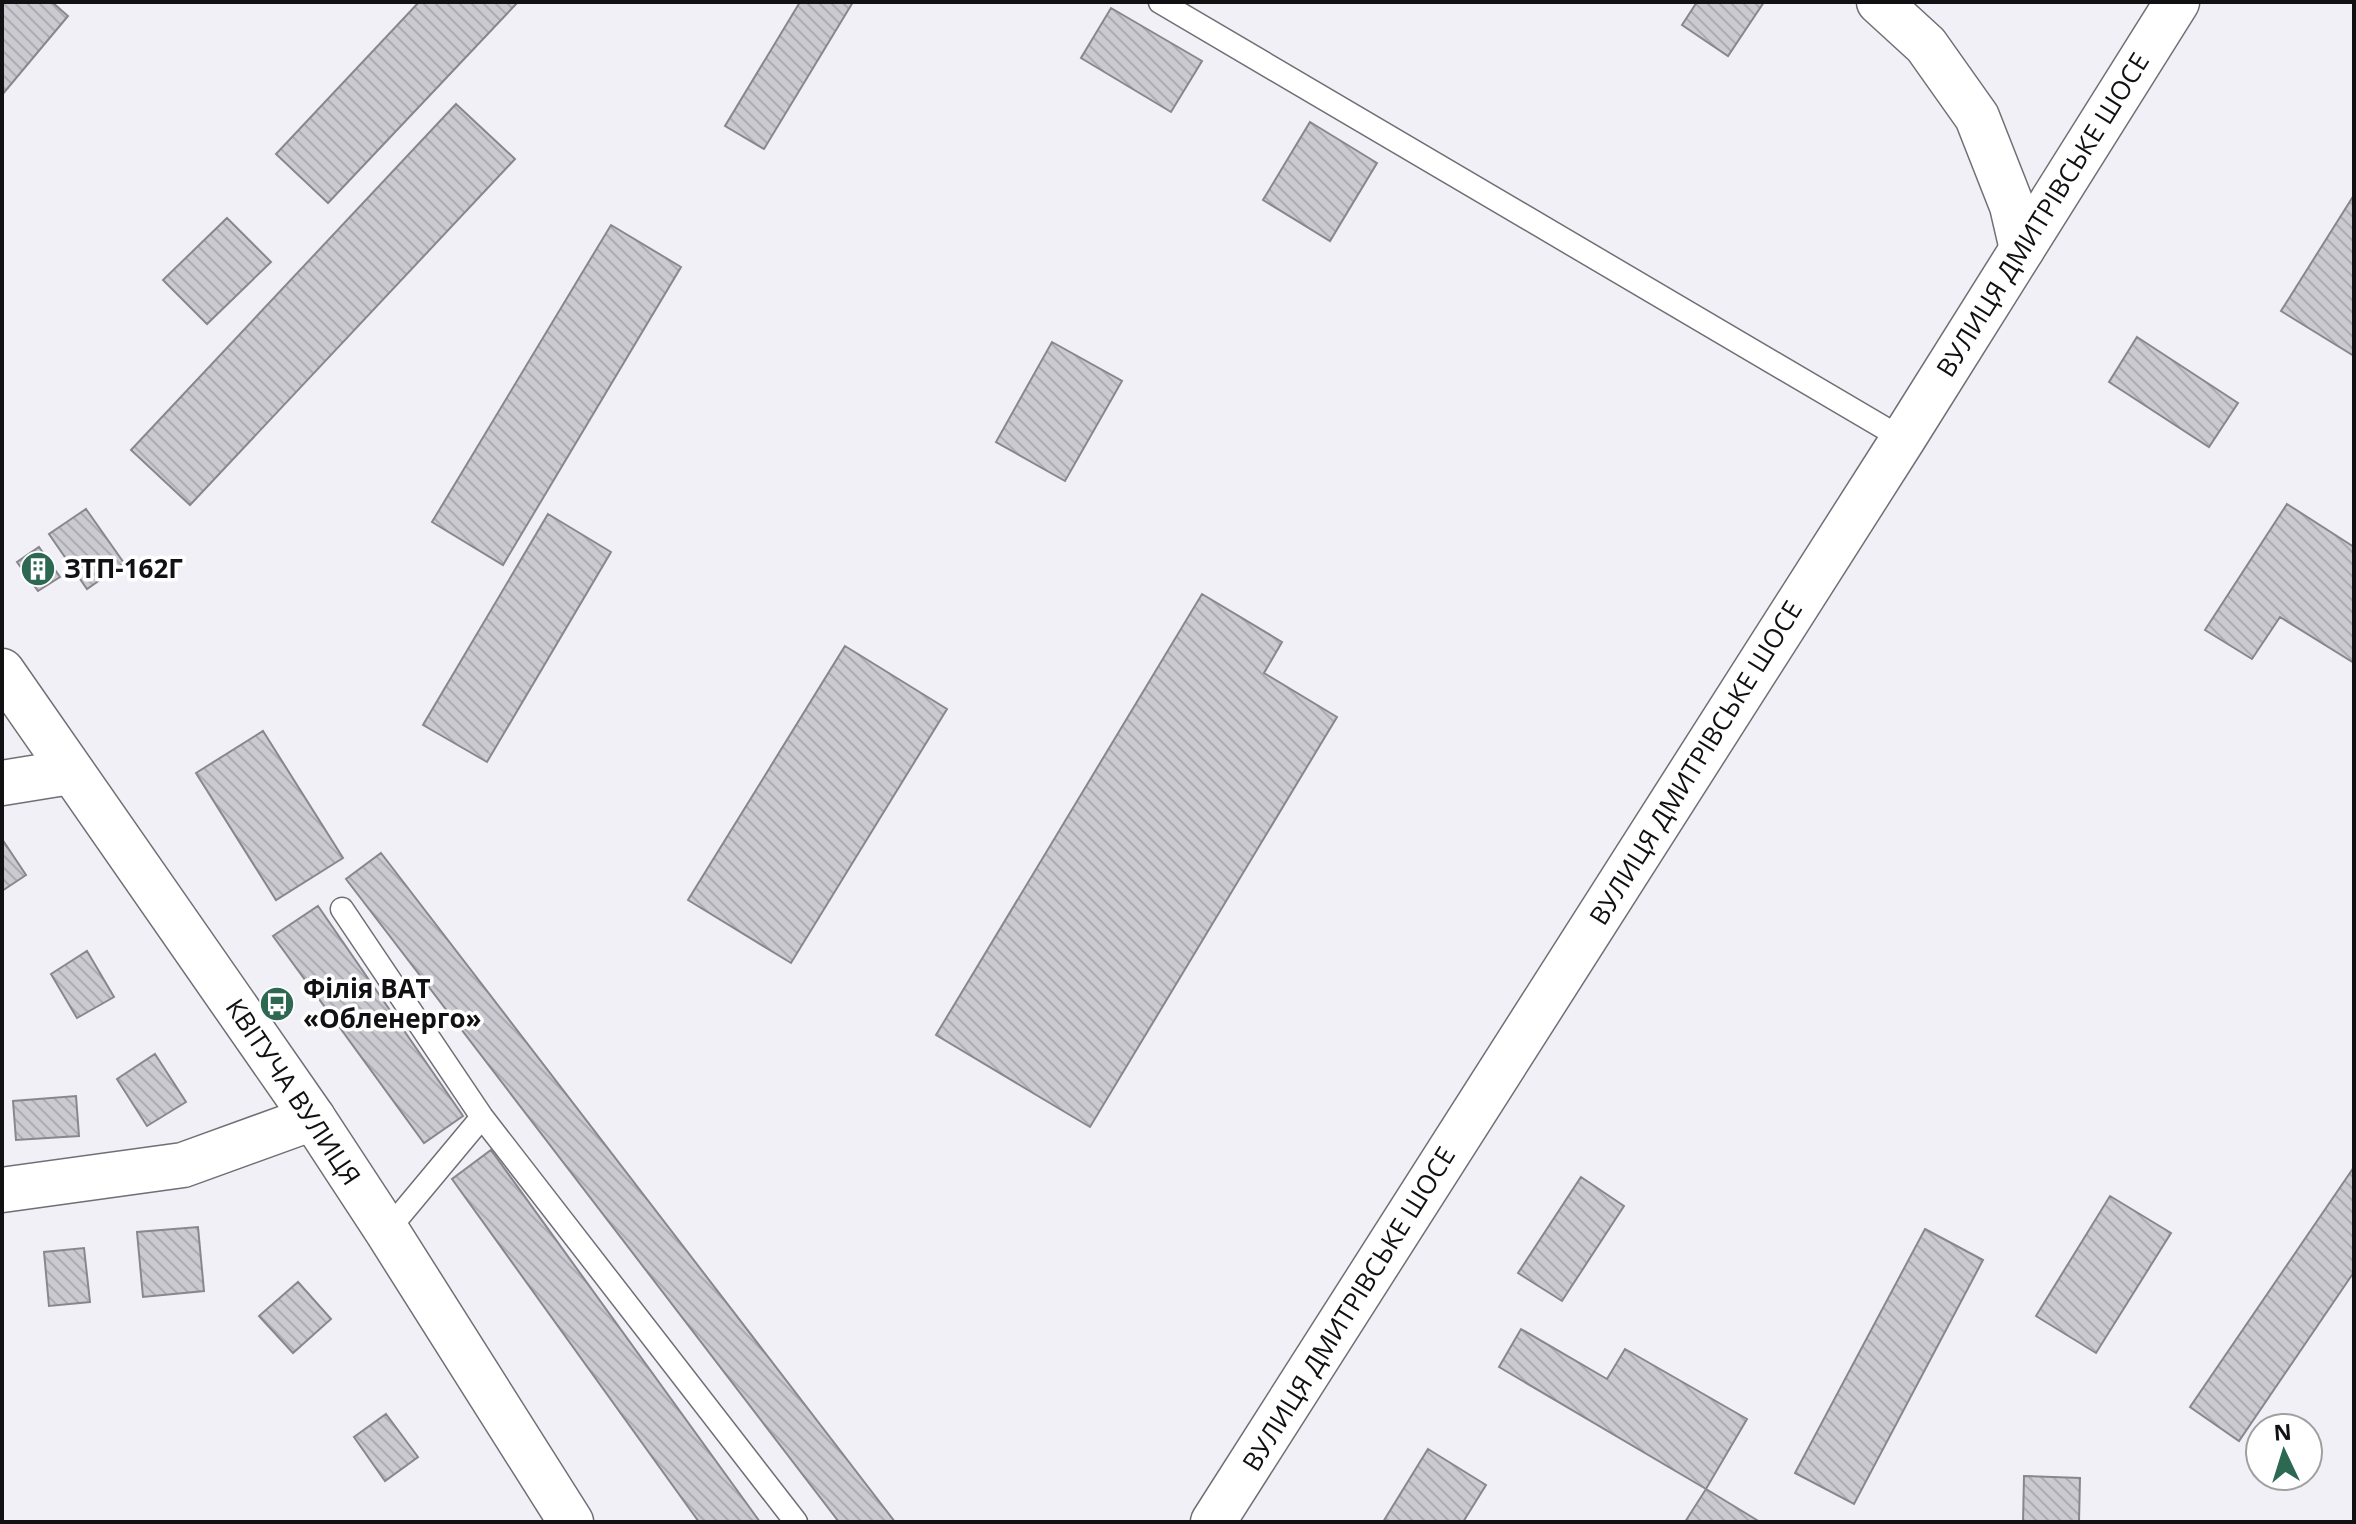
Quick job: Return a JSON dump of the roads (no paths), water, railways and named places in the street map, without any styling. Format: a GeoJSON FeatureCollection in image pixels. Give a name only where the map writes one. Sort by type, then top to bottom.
{"type":"FeatureCollection","features":[{"type":"Feature","properties":{"kind":"main road"},"geometry":{"type":"LineString","coordinates":[[1879,2],[1926,45],[1977,117],[2012,206],[2022,249]]}},
{"type":"Feature","properties":{"kind":"main road","name":"ВУЛИЦЯ ДМИТРІВСЬКЕ ШОСЕ"},"geometry":{"type":"LineString","coordinates":[[1213,1522],[1903,439],[2177,2]]}},
{"type":"Feature","properties":{"kind":"main road","name":"КВІТУЧА ВУЛИЦЯ"},"geometry":{"type":"LineString","coordinates":[[2,671],[313,1118],[571,1522]]}},
{"type":"Feature","properties":{"kind":"main road"},"geometry":{"type":"LineString","coordinates":[[2,783],[70,772]]}},
{"type":"Feature","properties":{"kind":"main road"},"geometry":{"type":"LineString","coordinates":[[2,1190],[183,1165],[313,1118]]}},
{"type":"Feature","properties":{"kind":"lane"},"geometry":{"type":"LineString","coordinates":[[1160,2],[1903,439]]}},
{"type":"Feature","properties":{"kind":"lane"},"geometry":{"type":"LineString","coordinates":[[342,909],[482,1117],[796,1522]]}},
{"type":"Feature","properties":{"kind":"lane"},"geometry":{"type":"LineString","coordinates":[[387,1231],[482,1117]]}},
{"type":"Feature","properties":{"kind":"place","name":"ЗТП-162Г"},"geometry":{"type":"Point","coordinates":[38,569]}},
{"type":"Feature","properties":{"kind":"place","name":"Філія ВАТ «Обленерго»"},"geometry":{"type":"Point","coordinates":[277,1004]}}]}
